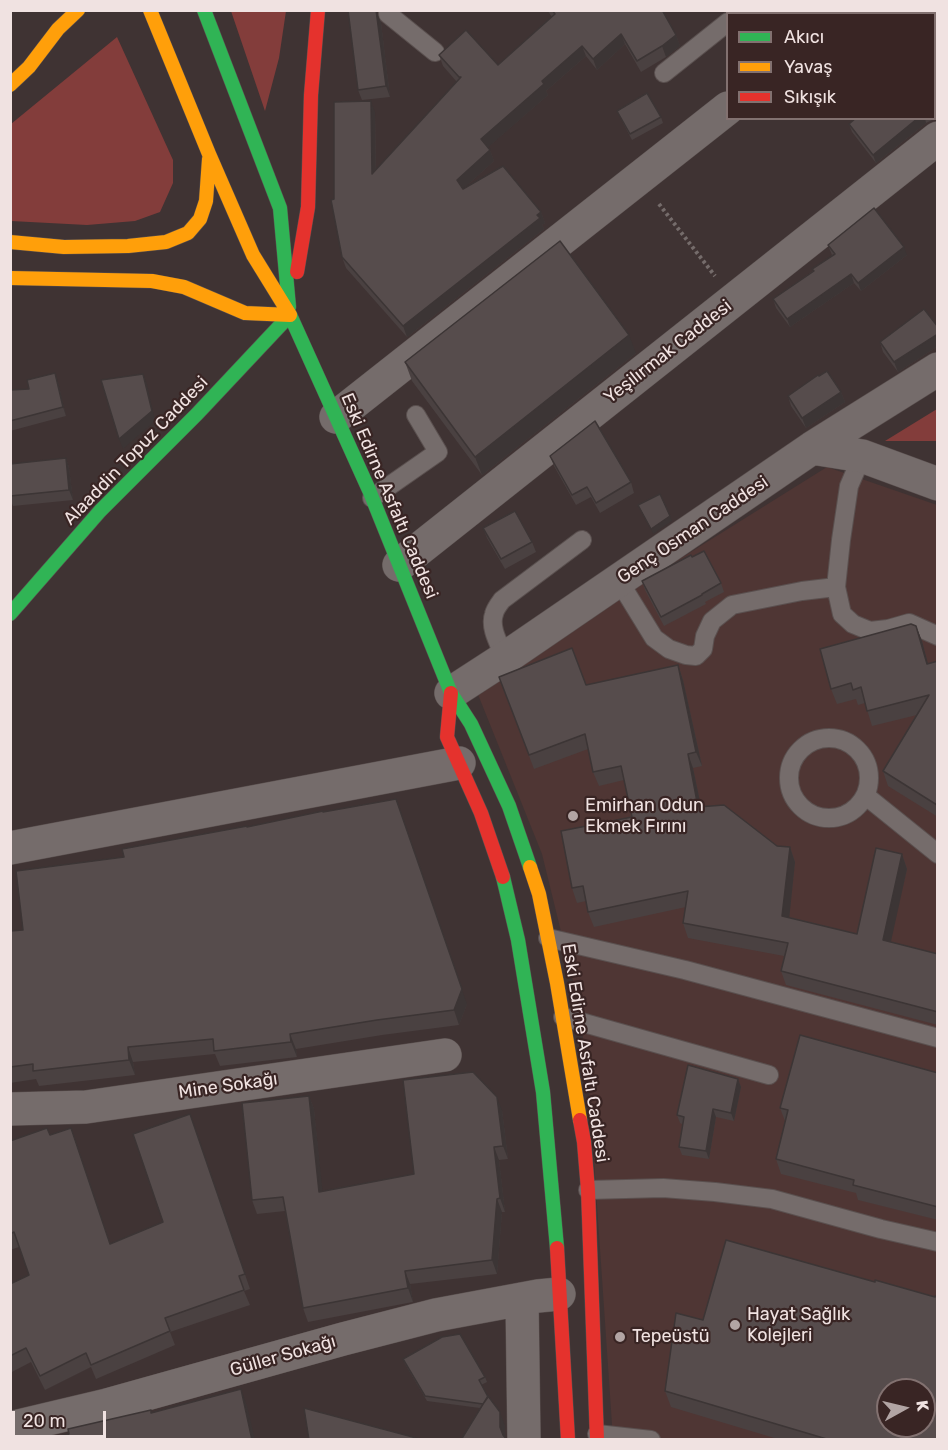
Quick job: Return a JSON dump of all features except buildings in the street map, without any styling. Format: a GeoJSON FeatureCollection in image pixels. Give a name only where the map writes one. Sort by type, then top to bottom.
{"type":"FeatureCollection","features":[{"type":"Feature","properties":{"kind":"main road"},"geometry":{"type":"LineString","coordinates":[[28,45],[76,10]]}},
{"type":"Feature","properties":{"kind":"main road"},"geometry":{"type":"LineString","coordinates":[[10,85],[76,10]]}},
{"type":"Feature","properties":{"kind":"main road"},"geometry":{"type":"LineString","coordinates":[[150,10],[253,255],[290,315]]}},
{"type":"Feature","properties":{"kind":"main road"},"geometry":{"type":"LineString","coordinates":[[204,10],[280,208],[290,315]]}},
{"type":"Feature","properties":{"kind":"main road"},"geometry":{"type":"LineString","coordinates":[[290,315],[308,207],[310,95],[318,10]]}},
{"type":"Feature","properties":{"kind":"main road"},"geometry":{"type":"LineString","coordinates":[[10,242],[64,247],[128,246],[165,242],[188,233],[200,219],[206,201],[209,154]]}},
{"type":"Feature","properties":{"kind":"main road"},"geometry":{"type":"LineString","coordinates":[[10,278],[152,281],[184,287],[245,313],[290,315]]}},
{"type":"Feature","properties":{"kind":"main road","name":"Eski Edirne Asfaltı Caddesi"},"geometry":{"type":"LineString","coordinates":[[290,315],[372,498],[451,693],[471,724],[509,806],[539,894],[584,1142],[588,1190],[575,1295],[568,1440]]}},
{"type":"Feature","properties":{"kind":"main road","name":"Alaaddin Topuz Caddesi"},"geometry":{"type":"LineString","coordinates":[[10,614],[100,511],[197,414],[290,315]]}},
{"type":"Feature","properties":{"kind":"main road","name":"Eski Edirne Asfaltı Caddesi"},"geometry":{"type":"LineString","coordinates":[[451,693],[447,737],[482,813],[507,891],[518,940],[543,1092],[554,1214],[575,1295],[597,1437]]}},
{"type":"Feature","properties":{"kind":"street"},"geometry":{"type":"LineString","coordinates":[[336,417],[726,110]]}},
{"type":"Feature","properties":{"kind":"street","name":"Yeşilırmak Caddesi"},"geometry":{"type":"LineString","coordinates":[[399,565],[938,138]]}},
{"type":"Feature","properties":{"kind":"street","name":"Genç Osman Caddesi"},"geometry":{"type":"LineString","coordinates":[[451,693],[506,658],[812,448],[938,369]]}},
{"type":"Feature","properties":{"kind":"street"},"geometry":{"type":"LineString","coordinates":[[812,448],[862,456],[938,484]]}},
{"type":"Feature","properties":{"kind":"street"},"geometry":{"type":"LineString","coordinates":[[10,848],[459,763]]}},
{"type":"Feature","properties":{"kind":"street","name":"Mine Sokağı"},"geometry":{"type":"LineString","coordinates":[[10,1109],[86,1107],[445,1055]]}},
{"type":"Feature","properties":{"kind":"street","name":"Güller Sokağı"},"geometry":{"type":"LineString","coordinates":[[10,1428],[107,1406],[436,1315],[538,1296],[575,1295]]}},
{"type":"Feature","properties":{"kind":"street"},"geometry":{"type":"LineString","coordinates":[[522,1299],[524,1440]]}},
{"type":"Feature","properties":{"kind":"lane"},"geometry":{"type":"LineString","coordinates":[[388,10],[388,15],[435,52]]}},
{"type":"Feature","properties":{"kind":"lane"},"geometry":{"type":"LineString","coordinates":[[664,73],[726,24]]}},
{"type":"Feature","properties":{"kind":"lane"},"geometry":{"type":"LineString","coordinates":[[372,498],[438,452],[416,415]]}},
{"type":"Feature","properties":{"kind":"lane"},"geometry":{"type":"LineString","coordinates":[[862,456],[849,486],[836,587],[842,614],[853,624],[870,631],[909,623],[938,636]]}},
{"type":"Feature","properties":{"kind":"lane"},"geometry":{"type":"LineString","coordinates":[[506,658],[492,622],[494,612],[502,600],[582,540]]}},
{"type":"Feature","properties":{"kind":"lane"},"geometry":{"type":"LineString","coordinates":[[619,581],[654,638],[669,649],[696,656],[702,649],[712,621],[732,605],[802,591],[836,587]]}},
{"type":"Feature","properties":{"kind":"lane"},"geometry":{"type":"LineString","coordinates":[[828,737],[841,739],[854,746],[864,756],[869,769],[870,783],[866,796],[858,807],[836,818],[822,818],[810,814],[792,795],[789,770],[794,758],[803,747],[814,740],[828,737]]}},
{"type":"Feature","properties":{"kind":"lane"},"geometry":{"type":"LineString","coordinates":[[866,796],[938,854]]}},
{"type":"Feature","properties":{"kind":"lane"},"geometry":{"type":"LineString","coordinates":[[548,938],[685,970],[938,1038]]}},
{"type":"Feature","properties":{"kind":"lane"},"geometry":{"type":"LineString","coordinates":[[563,1017],[769,1075]]}},
{"type":"Feature","properties":{"kind":"lane"},"geometry":{"type":"LineString","coordinates":[[588,1190],[663,1188],[772,1199],[938,1242]]}},
{"type":"Feature","properties":{"kind":"lane"},"geometry":{"type":"LineString","coordinates":[[597,1437],[651,1440]]}},
{"type":"Feature","properties":{"kind":"path"},"geometry":{"type":"LineString","coordinates":[[639,178],[734,300]]}},
{"type":"Feature","properties":{"kind":"shaded area"},"geometry":{"type":"Polygon","coordinates":[[[231,11],[286,11],[279,58],[265,111],[231,11]]]}},
{"type":"Feature","properties":{"kind":"shaded area"},"geometry":{"type":"Polygon","coordinates":[[[117,37],[173,160],[173,183],[160,212],[135,221],[87,225],[11,221],[11,124],[117,37]]]}},
{"type":"Feature","properties":{"kind":"shaded area"},"geometry":{"type":"Polygon","coordinates":[[[937,409],[937,441],[885,441],[937,409]]]}},
{"type":"Feature","properties":{"kind":"shaded area"},"geometry":{"type":"Polygon","coordinates":[[[827,467],[937,505],[937,1439],[613,1439],[589,1088],[579,1005],[542,854],[475,687],[827,467]]]}},
{"type":"Feature","properties":{"kind":"traffic: fast"},"geometry":{"type":"LineString","coordinates":[[204,10],[280,208],[289,307]]}},
{"type":"Feature","properties":{"kind":"traffic: fast"},"geometry":{"type":"LineString","coordinates":[[10,614],[100,511],[197,414],[290,315]]}},
{"type":"Feature","properties":{"kind":"traffic: fast"},"geometry":{"type":"LineString","coordinates":[[290,315],[369,490],[451,693],[471,724],[509,806],[530,867]]}},
{"type":"Feature","properties":{"kind":"traffic: fast"},"geometry":{"type":"LineString","coordinates":[[503,877],[518,940],[543,1092],[557,1248]]}},
{"type":"Feature","properties":{"kind":"traffic: slow"},"geometry":{"type":"LineString","coordinates":[[10,85],[29,67],[58,29],[78,10]]}},
{"type":"Feature","properties":{"kind":"traffic: slow"},"geometry":{"type":"LineString","coordinates":[[150,10],[253,255],[290,315]]}},
{"type":"Feature","properties":{"kind":"traffic: slow"},"geometry":{"type":"LineString","coordinates":[[10,242],[64,247],[128,246],[166,242],[188,233],[200,219],[206,201],[209,159]]}},
{"type":"Feature","properties":{"kind":"traffic: slow"},"geometry":{"type":"LineString","coordinates":[[10,278],[152,281],[184,287],[245,313],[290,315]]}},
{"type":"Feature","properties":{"kind":"traffic: slow"},"geometry":{"type":"LineString","coordinates":[[530,867],[539,894],[557,983],[580,1120]]}},
{"type":"Feature","properties":{"kind":"traffic: jam"},"geometry":{"type":"LineString","coordinates":[[297,272],[308,207],[311,95],[318,10]]}},
{"type":"Feature","properties":{"kind":"traffic: jam"},"geometry":{"type":"LineString","coordinates":[[451,693],[447,737],[481,813],[503,877]]}},
{"type":"Feature","properties":{"kind":"traffic: jam"},"geometry":{"type":"LineString","coordinates":[[580,1120],[588,1190],[597,1440]]}},
{"type":"Feature","properties":{"kind":"traffic: jam"},"geometry":{"type":"LineString","coordinates":[[557,1248],[568,1440]]}},
{"type":"Feature","properties":{"kind":"place","name":"Emirhan Odun Ekmek Fırını"},"geometry":{"type":"Point","coordinates":[573,816]}},
{"type":"Feature","properties":{"kind":"place","name":"Hayat Sağlık Kolejleri"},"geometry":{"type":"Point","coordinates":[735,1325]}},
{"type":"Feature","properties":{"kind":"place","name":"Tepeüstü"},"geometry":{"type":"Point","coordinates":[620,1337]}}]}
